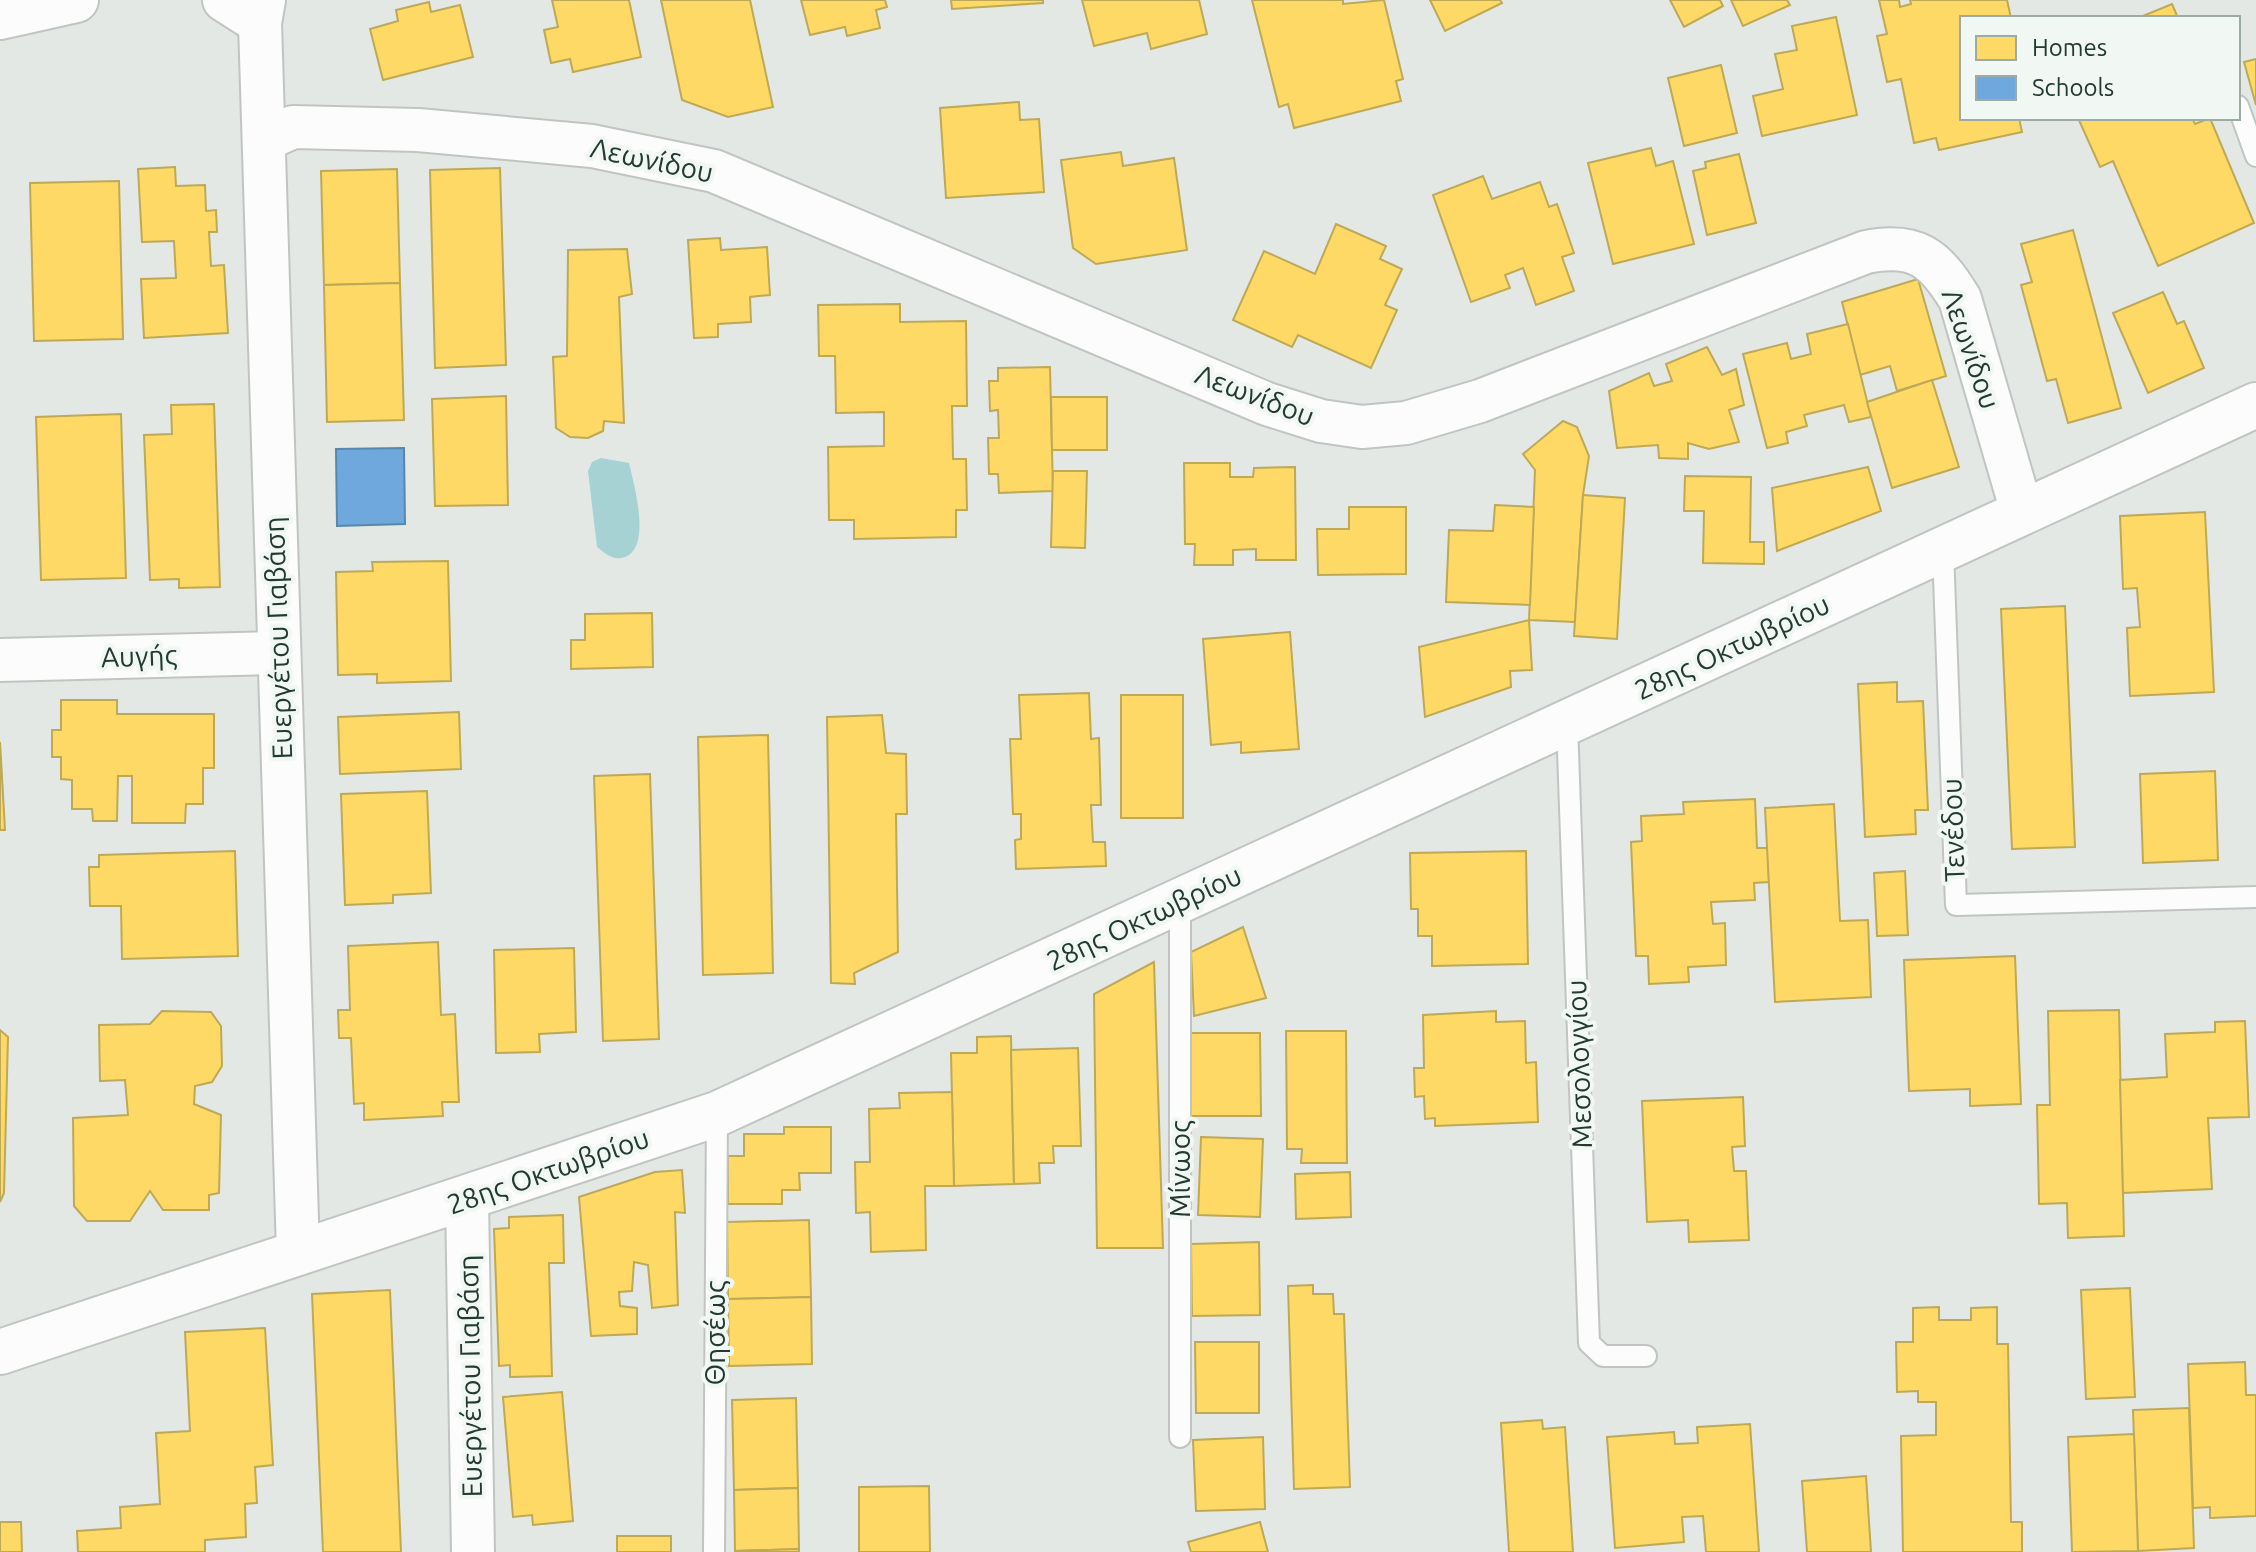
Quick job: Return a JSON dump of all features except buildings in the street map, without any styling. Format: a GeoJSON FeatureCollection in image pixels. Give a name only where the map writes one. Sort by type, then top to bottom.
{"type":"FeatureCollection","features":[{"type":"Feature","properties":{"kind":"street"},"geometry":{"type":"LineString","coordinates":[[0,17],[76,0]]}},
{"type":"Feature","properties":{"kind":"street"},"geometry":{"type":"LineString","coordinates":[[224,0],[271,8],[280,37],[288,94],[298,111],[316,126]]}},
{"type":"Feature","properties":{"kind":"street","name":"Ευεργέτου Γιαβάση"},"geometry":{"type":"LineString","coordinates":[[271,8],[264,140],[298,1252]]}},
{"type":"Feature","properties":{"kind":"street","name":"Λεωνίδου"},"geometry":{"type":"LineString","coordinates":[[264,140],[281,130],[316,126],[418,130],[592,146],[714,171],[1267,404],[1321,421],[1362,427],[1406,423],[1480,401],[1866,252],[1891,247],[1922,255],[1942,270],[1960,299],[2022,512]]}},
{"type":"Feature","properties":{"kind":"street","name":"28ης Οκτωβρίου"},"geometry":{"type":"LineString","coordinates":[[0,1352],[298,1252],[467,1200],[717,1114],[2256,405]]}},
{"type":"Feature","properties":{"kind":"street","name":"Αυγής"},"geometry":{"type":"LineString","coordinates":[[0,660],[278,653]]}},
{"type":"Feature","properties":{"kind":"street","name":"Ευεργέτου Γιαβάση"},"geometry":{"type":"LineString","coordinates":[[467,1200],[473,1552]]}},
{"type":"Feature","properties":{"kind":"lane"},"geometry":{"type":"LineString","coordinates":[[2240,112],[2256,156]]}},
{"type":"Feature","properties":{"kind":"lane","name":"Τενέδου"},"geometry":{"type":"LineString","coordinates":[[1943,550],[1956,905],[2256,897]]}},
{"type":"Feature","properties":{"kind":"lane","name":"Μεσολογγίου"},"geometry":{"type":"LineString","coordinates":[[1567,723],[1589,1343],[1603,1356],[1646,1356]]}},
{"type":"Feature","properties":{"kind":"lane","name":"Μίνωος"},"geometry":{"type":"LineString","coordinates":[[1180,901],[1180,1437]]}},
{"type":"Feature","properties":{"kind":"lane","name":"Θησέως"},"geometry":{"type":"LineString","coordinates":[[714,1552],[717,1114]]}},
{"type":"Feature","properties":{"kind":"water"},"geometry":{"type":"Polygon","coordinates":[[[601,458],[629,463],[634,486],[639,514],[638,541],[633,551],[621,558],[610,556],[597,547],[588,471],[592,462],[601,458]]]}}]}
